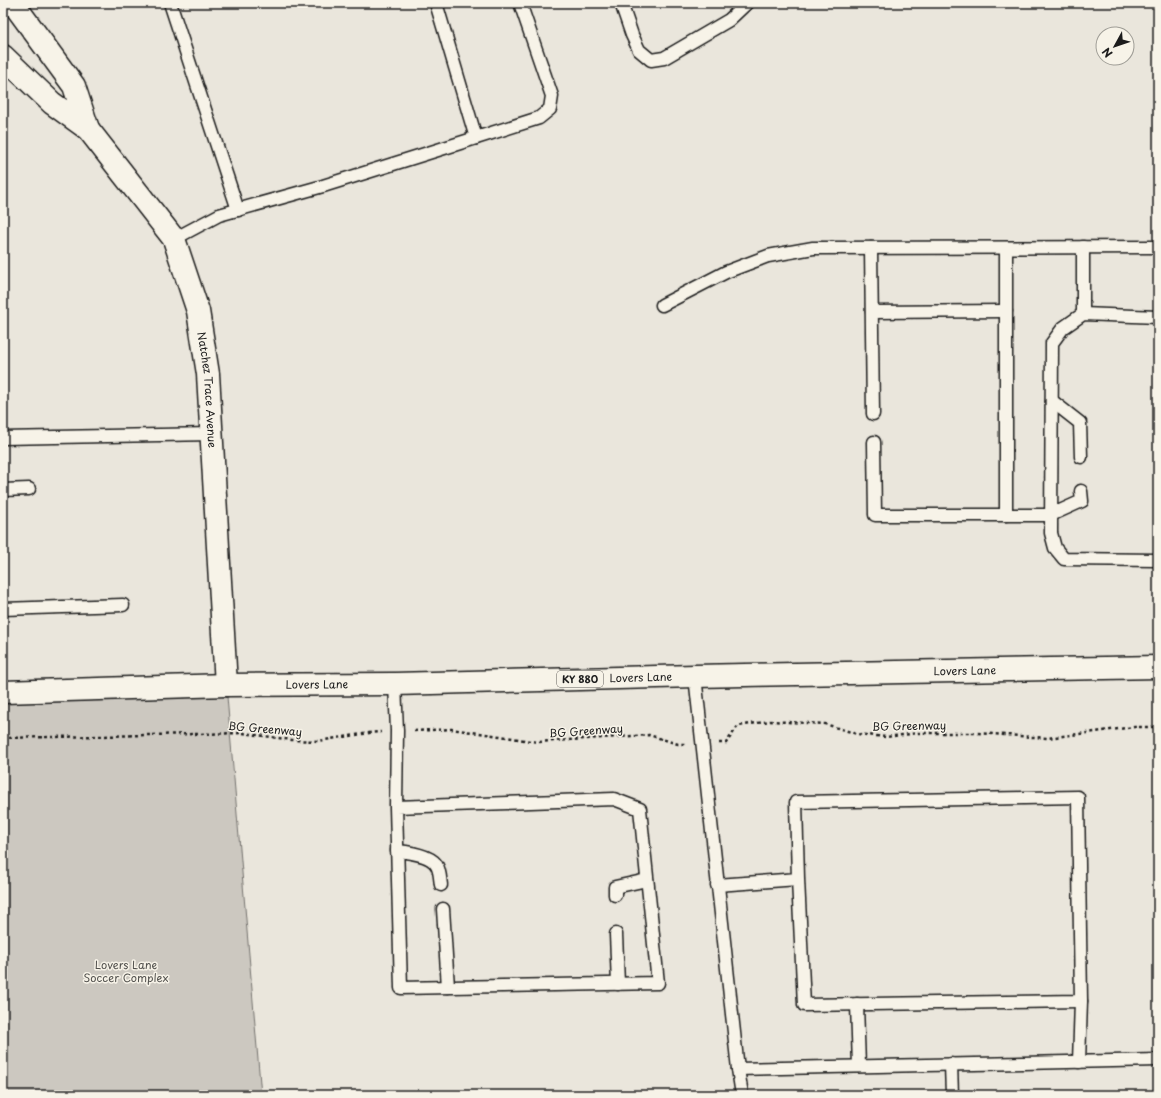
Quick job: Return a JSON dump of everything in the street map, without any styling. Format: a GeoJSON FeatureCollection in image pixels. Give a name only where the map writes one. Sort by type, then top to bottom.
{"type":"FeatureCollection","features":[{"type":"Feature","properties":{"kind":"main road","name":"Natchez Trace Avenue"},"geometry":{"type":"LineString","coordinates":[[13,3],[74,86],[88,129]]}},
{"type":"Feature","properties":{"kind":"main road","name":"Natchez Trace Avenue"},"geometry":{"type":"LineString","coordinates":[[3,56],[52,103],[88,129],[174,239],[198,311],[208,374],[226,685]]}},
{"type":"Feature","properties":{"kind":"main road","name":"Lovers Lane"},"geometry":{"type":"LineString","coordinates":[[3,692],[226,685],[395,684],[695,676],[1158,667]]}},
{"type":"Feature","properties":{"kind":"lane"},"geometry":{"type":"LineString","coordinates":[[170,3],[238,210]]}},
{"type":"Feature","properties":{"kind":"lane"},"geometry":{"type":"LineString","coordinates":[[436,3],[476,138]]}},
{"type":"Feature","properties":{"kind":"lane"},"geometry":{"type":"LineString","coordinates":[[174,239],[219,215],[323,186],[539,118],[550,109],[552,96],[520,3]]}},
{"type":"Feature","properties":{"kind":"lane"},"geometry":{"type":"LineString","coordinates":[[621,3],[639,50],[651,60],[664,58],[729,20],[747,3]]}},
{"type":"Feature","properties":{"kind":"lane"},"geometry":{"type":"LineString","coordinates":[[1083,247],[1083,314]]}},
{"type":"Feature","properties":{"kind":"lane"},"geometry":{"type":"LineString","coordinates":[[662,305],[726,272],[768,256],[813,248],[1158,247]]}},
{"type":"Feature","properties":{"kind":"lane"},"geometry":{"type":"LineString","coordinates":[[871,248],[874,414]]}},
{"type":"Feature","properties":{"kind":"lane"},"geometry":{"type":"LineString","coordinates":[[1006,248],[1006,515]]}},
{"type":"Feature","properties":{"kind":"lane"},"geometry":{"type":"LineString","coordinates":[[872,312],[1006,311]]}},
{"type":"Feature","properties":{"kind":"lane"},"geometry":{"type":"LineString","coordinates":[[1158,317],[1083,314],[1063,328],[1052,343],[1050,533],[1055,548],[1064,559],[1158,560]]}},
{"type":"Feature","properties":{"kind":"lane"},"geometry":{"type":"LineString","coordinates":[[1052,401],[1080,423],[1081,457]]}},
{"type":"Feature","properties":{"kind":"lane"},"geometry":{"type":"LineString","coordinates":[[3,438],[212,434]]}},
{"type":"Feature","properties":{"kind":"lane"},"geometry":{"type":"LineString","coordinates":[[874,442],[875,515],[1051,515],[1082,500],[1081,491]]}},
{"type":"Feature","properties":{"kind":"lane"},"geometry":{"type":"LineString","coordinates":[[3,490],[29,489]]}},
{"type":"Feature","properties":{"kind":"lane"},"geometry":{"type":"LineString","coordinates":[[3,609],[123,605]]}},
{"type":"Feature","properties":{"kind":"lane"},"geometry":{"type":"LineString","coordinates":[[695,676],[717,885],[742,1095]]}},
{"type":"Feature","properties":{"kind":"lane"},"geometry":{"type":"LineString","coordinates":[[395,684],[398,731],[396,807],[400,988],[658,983],[640,809],[614,799],[396,807]]}},
{"type":"Feature","properties":{"kind":"lane"},"geometry":{"type":"LineString","coordinates":[[1079,1062],[1080,1001],[1078,797],[796,802],[804,1005],[1080,1001]]}},
{"type":"Feature","properties":{"kind":"lane"},"geometry":{"type":"LineString","coordinates":[[397,851],[419,854],[429,859],[437,866],[441,885]]}},
{"type":"Feature","properties":{"kind":"lane"},"geometry":{"type":"LineString","coordinates":[[717,885],[798,879]]}},
{"type":"Feature","properties":{"kind":"lane"},"geometry":{"type":"LineString","coordinates":[[615,895],[615,887],[647,880]]}},
{"type":"Feature","properties":{"kind":"lane"},"geometry":{"type":"LineString","coordinates":[[443,909],[448,987]]}},
{"type":"Feature","properties":{"kind":"lane"},"geometry":{"type":"LineString","coordinates":[[616,934],[618,984]]}},
{"type":"Feature","properties":{"kind":"lane"},"geometry":{"type":"LineString","coordinates":[[857,1004],[859,1066]]}},
{"type":"Feature","properties":{"kind":"lane"},"geometry":{"type":"LineString","coordinates":[[738,1069],[1158,1060]]}},
{"type":"Feature","properties":{"kind":"lane"},"geometry":{"type":"LineString","coordinates":[[951,1064],[952,1095]]}},
{"type":"Feature","properties":{"kind":"path","name":"BG Greenway"},"geometry":{"type":"LineString","coordinates":[[3,738],[244,732],[292,740],[318,741],[369,732],[451,729],[537,742],[648,735],[678,744],[703,744],[726,743],[738,726],[770,721],[825,724],[858,734],[886,737],[918,733],[978,733],[1047,738],[1134,727],[1158,727]]}},
{"type":"Feature","properties":{"kind":"green space","name":"Lovers Lane Soccer Complex"},"geometry":{"type":"Polygon","coordinates":[[[226,685],[261,1095],[3,1095],[3,692],[226,685]]]}}]}
